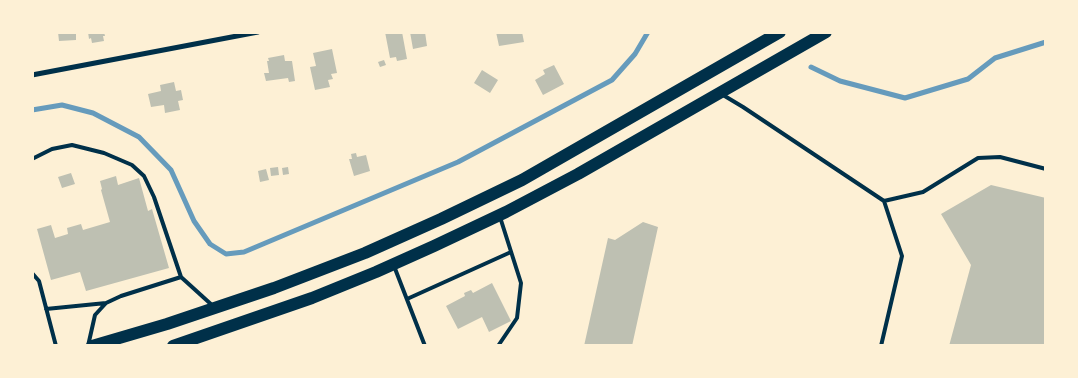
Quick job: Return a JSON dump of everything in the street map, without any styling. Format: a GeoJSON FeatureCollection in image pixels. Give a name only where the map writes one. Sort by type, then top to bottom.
{"type":"FeatureCollection","features":[{"type":"Feature","properties":{"kind":"main road"},"geometry":{"type":"LineString","coordinates":[[92,346],[167,324],[274,288],[365,252],[457,212],[522,180],[780,32]]}},
{"type":"Feature","properties":{"kind":"main road"},"geometry":{"type":"LineString","coordinates":[[173,346],[312,298],[394,264],[499,215],[578,174],[826,32]]}},
{"type":"Feature","properties":{"kind":"street"},"geometry":{"type":"LineString","coordinates":[[32,74],[258,32]]}},
{"type":"Feature","properties":{"kind":"lane"},"geometry":{"type":"LineString","coordinates":[[719,93],[884,201],[902,256],[881,346]]}},
{"type":"Feature","properties":{"kind":"lane"},"geometry":{"type":"LineString","coordinates":[[32,159],[52,150],[72,145],[104,154],[132,165],[144,176],[154,197],[181,277],[214,308]]}},
{"type":"Feature","properties":{"kind":"lane"},"geometry":{"type":"LineString","coordinates":[[884,201],[923,192],[978,158],[1000,157],[1046,169]]}},
{"type":"Feature","properties":{"kind":"lane"},"geometry":{"type":"LineString","coordinates":[[498,346],[516,318],[521,283],[499,215]]}},
{"type":"Feature","properties":{"kind":"lane"},"geometry":{"type":"LineString","coordinates":[[407,299],[511,252]]}},
{"type":"Feature","properties":{"kind":"lane"},"geometry":{"type":"LineString","coordinates":[[394,264],[425,346]]}},
{"type":"Feature","properties":{"kind":"lane"},"geometry":{"type":"LineString","coordinates":[[32,273],[39,281],[56,346]]}},
{"type":"Feature","properties":{"kind":"lane"},"geometry":{"type":"LineString","coordinates":[[46,309],[106,303],[120,296],[181,277]]}},
{"type":"Feature","properties":{"kind":"lane"},"geometry":{"type":"LineString","coordinates":[[88,346],[95,316],[106,303]]}},
{"type":"Feature","properties":{"kind":"building"},"geometry":{"type":"Polygon","coordinates":[[[58,32],[76,32],[76,40],[59,41],[58,32]]]}},
{"type":"Feature","properties":{"kind":"building"},"geometry":{"type":"Polygon","coordinates":[[[88,32],[104,32],[104,41],[92,43],[88,32]]]}},
{"type":"Feature","properties":{"kind":"building"},"geometry":{"type":"Polygon","coordinates":[[[385,32],[402,32],[407,59],[397,61],[396,57],[390,58],[385,32]]]}},
{"type":"Feature","properties":{"kind":"building"},"geometry":{"type":"Polygon","coordinates":[[[410,32],[425,32],[427,46],[413,49],[410,32]]]}},
{"type":"Feature","properties":{"kind":"building"},"geometry":{"type":"Polygon","coordinates":[[[496,32],[522,32],[524,42],[499,46],[496,32]]]}},
{"type":"Feature","properties":{"kind":"building"},"geometry":{"type":"Polygon","coordinates":[[[332,49],[337,73],[331,74],[333,79],[328,80],[330,87],[315,90],[310,67],[316,66],[313,53],[332,49]]]}},
{"type":"Feature","properties":{"kind":"building"},"geometry":{"type":"Polygon","coordinates":[[[284,55],[285,61],[292,61],[295,81],[289,82],[288,78],[266,81],[264,73],[269,73],[268,58],[284,55]]]}},
{"type":"Feature","properties":{"kind":"building"},"geometry":{"type":"Polygon","coordinates":[[[384,60],[386,65],[380,67],[378,62],[384,60]]]}},
{"type":"Feature","properties":{"kind":"building"},"geometry":{"type":"Polygon","coordinates":[[[554,65],[564,84],[543,95],[535,80],[545,74],[543,70],[554,65]]]}},
{"type":"Feature","properties":{"kind":"building"},"geometry":{"type":"Polygon","coordinates":[[[482,70],[498,80],[490,93],[474,83],[482,70]]]}},
{"type":"Feature","properties":{"kind":"building"},"geometry":{"type":"Polygon","coordinates":[[[174,82],[176,91],[181,90],[183,100],[178,101],[180,110],[165,113],[164,105],[151,107],[148,94],[161,91],[160,85],[174,82]]]}},
{"type":"Feature","properties":{"kind":"building"},"geometry":{"type":"Polygon","coordinates":[[[356,153],[357,157],[366,155],[370,171],[354,176],[349,159],[352,159],[351,154],[356,153]]]}},
{"type":"Feature","properties":{"kind":"building"},"geometry":{"type":"Polygon","coordinates":[[[278,167],[279,175],[271,176],[270,168],[278,167]]]}},
{"type":"Feature","properties":{"kind":"building"},"geometry":{"type":"Polygon","coordinates":[[[288,167],[289,174],[283,175],[282,168],[288,167]]]}},
{"type":"Feature","properties":{"kind":"building"},"geometry":{"type":"Polygon","coordinates":[[[266,169],[269,180],[260,182],[258,171],[266,169]]]}},
{"type":"Feature","properties":{"kind":"building"},"geometry":{"type":"Polygon","coordinates":[[[71,173],[75,184],[62,188],[58,177],[71,173]]]}},
{"type":"Feature","properties":{"kind":"building"},"geometry":{"type":"Polygon","coordinates":[[[116,176],[118,185],[139,178],[148,211],[152,209],[169,268],[86,291],[80,272],[51,280],[37,229],[51,225],[55,238],[68,234],[67,228],[81,224],[83,230],[110,222],[100,181],[116,176]]]}},
{"type":"Feature","properties":{"kind":"building"},"geometry":{"type":"Polygon","coordinates":[[[991,185],[1046,198],[1046,346],[949,346],[971,265],[941,214],[991,185]]]}},
{"type":"Feature","properties":{"kind":"building"},"geometry":{"type":"Polygon","coordinates":[[[643,222],[658,227],[632,346],[584,346],[608,238],[615,240],[643,222]]]}},
{"type":"Feature","properties":{"kind":"building"},"geometry":{"type":"Polygon","coordinates":[[[492,283],[511,321],[489,332],[482,317],[458,329],[446,306],[465,296],[464,293],[471,290],[473,293],[492,283]]]}},
{"type":"Feature","properties":{"kind":"waterway"},"geometry":{"type":"LineString","coordinates":[[32,110],[62,105],[93,113],[139,137],[171,170],[194,221],[210,244],[226,254],[244,252],[458,162],[612,80],[635,54],[648,32]]}},
{"type":"Feature","properties":{"kind":"waterway"},"geometry":{"type":"LineString","coordinates":[[811,67],[840,81],[905,98],[968,79],[995,58],[1046,42]]}}]}
